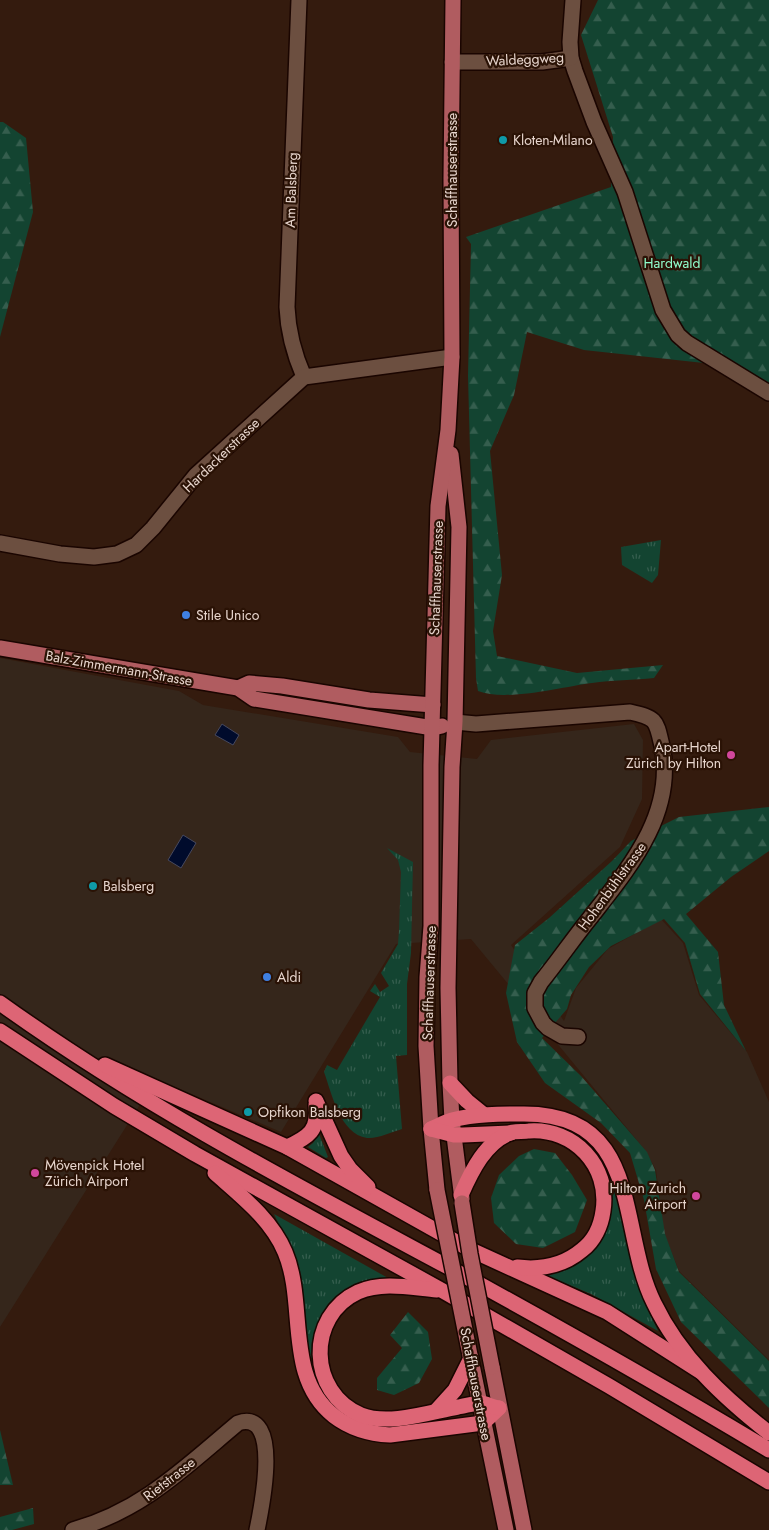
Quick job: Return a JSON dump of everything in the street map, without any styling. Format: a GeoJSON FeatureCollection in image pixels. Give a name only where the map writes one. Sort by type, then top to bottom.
{"type":"FeatureCollection","features":[{"type":"Feature","properties":{"kind":"highway"},"geometry":{"type":"LineString","coordinates":[[0,1003],[49,1039],[219,1142],[601,1351],[769,1450]]}},
{"type":"Feature","properties":{"kind":"highway"},"geometry":{"type":"LineString","coordinates":[[0,1031],[114,1106],[195,1154],[443,1291],[609,1386],[769,1482]]}},
{"type":"Feature","properties":{"kind":"highway"},"geometry":{"type":"LineString","coordinates":[[49,1039],[287,1146],[469,1249],[606,1312],[700,1372]]}},
{"type":"Feature","properties":{"kind":"highway"},"geometry":{"type":"LineString","coordinates":[[450,1083],[467,1101],[484,1114]]}},
{"type":"Feature","properties":{"kind":"highway"},"geometry":{"type":"LineString","coordinates":[[287,1146],[304,1139],[314,1128],[318,1117],[316,1101],[340,1156],[350,1170],[384,1202]]}},
{"type":"Feature","properties":{"kind":"highway"},"geometry":{"type":"LineString","coordinates":[[453,1127],[484,1114],[548,1115],[573,1123],[590,1134],[612,1161],[623,1186],[638,1258],[653,1302],[677,1342],[700,1372],[742,1412],[769,1433]]}},
{"type":"Feature","properties":{"kind":"highway"},"geometry":{"type":"LineString","coordinates":[[431,1128],[453,1127],[513,1132],[550,1132],[576,1144],[590,1156],[598,1169],[603,1183],[604,1200],[600,1223],[594,1237],[584,1248],[572,1258],[559,1264],[540,1268],[506,1265]]}},
{"type":"Feature","properties":{"kind":"highway"},"geometry":{"type":"LineString","coordinates":[[462,1199],[472,1172],[485,1153],[496,1142],[513,1132]]}},
{"type":"Feature","properties":{"kind":"highway"},"geometry":{"type":"LineString","coordinates":[[195,1154],[254,1208],[271,1226],[282,1244],[289,1262],[294,1284],[304,1369],[314,1393],[328,1412],[351,1427],[376,1434],[403,1434],[483,1422],[499,1408]]}},
{"type":"Feature","properties":{"kind":"highway"},"geometry":{"type":"LineString","coordinates":[[443,1291],[387,1286],[372,1287],[357,1292],[340,1304],[328,1319],[322,1335],[321,1367],[329,1387],[340,1401],[354,1411],[369,1417],[387,1419],[479,1403],[499,1408]]}},
{"type":"Feature","properties":{"kind":"highway"},"geometry":{"type":"LineString","coordinates":[[436,1411],[455,1390],[470,1356]]}},
{"type":"Feature","properties":{"kind":"main road","name":"Schaffhauserstrasse"},"geometry":{"type":"LineString","coordinates":[[453,0],[451,178],[452,358],[448,430],[438,506],[433,706],[431,926],[427,977],[426,1046],[437,1190],[506,1530]]}},
{"type":"Feature","properties":{"kind":"main road","name":"Schaffhauserstrasse"},"geometry":{"type":"LineString","coordinates":[[448,430],[459,527],[448,988],[453,1127],[470,1254],[524,1530]]}},
{"type":"Feature","properties":{"kind":"main road","name":"Balz-Zimmermann-Strasse"},"geometry":{"type":"LineString","coordinates":[[0,648],[238,688],[254,699],[433,728]]}},
{"type":"Feature","properties":{"kind":"main road","name":"Balz-Zimmermann-Strasse"},"geometry":{"type":"LineString","coordinates":[[238,688],[249,683],[282,686],[374,701],[433,706]]}},
{"type":"Feature","properties":{"kind":"main road"},"geometry":{"type":"LineString","coordinates":[[433,706],[455,722]]}},
{"type":"Feature","properties":{"kind":"main road"},"geometry":{"type":"LineString","coordinates":[[433,728],[455,722]]}},
{"type":"Feature","properties":{"kind":"street","name":"Am Balsberg"},"geometry":{"type":"LineString","coordinates":[[299,0],[287,307],[291,340],[296,359],[304,377]]}},
{"type":"Feature","properties":{"kind":"street","name":"Waldeggweg"},"geometry":{"type":"LineString","coordinates":[[452,62],[542,62],[571,58],[570,30],[573,0]]}},
{"type":"Feature","properties":{"kind":"street"},"geometry":{"type":"LineString","coordinates":[[571,58],[594,122],[625,192],[660,301],[678,335],[696,349],[769,393]]}},
{"type":"Feature","properties":{"kind":"street"},"geometry":{"type":"LineString","coordinates":[[304,377],[452,358]]}},
{"type":"Feature","properties":{"kind":"street","name":"Hardackerstrasse"},"geometry":{"type":"LineString","coordinates":[[0,543],[60,554],[94,557],[117,554],[136,545],[153,528],[196,475],[304,377]]}},
{"type":"Feature","properties":{"kind":"street","name":"Hohenbühlstrasse"},"geometry":{"type":"LineString","coordinates":[[455,722],[476,724],[630,712],[649,716],[658,726],[664,757],[662,793],[654,822],[642,849],[541,982],[535,994],[535,1008],[544,1025],[562,1036],[578,1036]]}},
{"type":"Feature","properties":{"kind":"street","name":"Rietstrasse"},"geometry":{"type":"LineString","coordinates":[[73,1530],[115,1516],[137,1504],[160,1488],[238,1423],[246,1420],[257,1426],[266,1446],[265,1482],[257,1530]]}},
{"type":"Feature","properties":{"kind":"shaded area"},"geometry":{"type":"Polygon","coordinates":[[[0,658],[179,691],[203,705],[398,737],[410,752],[477,759],[491,740],[634,724],[643,740],[642,799],[620,847],[511,945],[564,1021],[576,988],[608,949],[661,919],[683,943],[699,995],[747,1052],[769,1102],[769,1360],[679,1271],[664,1233],[656,1170],[645,1150],[471,939],[396,944],[281,1132],[156,1079],[0,1327],[0,658]]]}},
{"type":"Feature","properties":{"kind":"green space","name":"Hardwald"},"geometry":{"type":"Polygon","coordinates":[[[598,0],[769,0],[769,388],[713,364],[584,350],[527,332],[514,395],[490,451],[502,575],[493,631],[497,656],[577,673],[663,665],[654,678],[600,682],[534,693],[490,694],[478,691],[476,678],[468,376],[471,244],[466,237],[611,187],[613,137],[581,35],[598,0]]]}},
{"type":"Feature","properties":{"kind":"green space"},"geometry":{"type":"Polygon","coordinates":[[[0,122],[3,122],[26,138],[33,212],[0,337],[0,122]]]}},
{"type":"Feature","properties":{"kind":"green space"},"geometry":{"type":"Polygon","coordinates":[[[661,540],[658,575],[652,583],[622,565],[621,547],[661,540]]]}},
{"type":"Feature","properties":{"kind":"green space"},"geometry":{"type":"Polygon","coordinates":[[[769,807],[769,851],[731,877],[686,914],[718,952],[724,1005],[746,1051],[700,994],[685,943],[664,919],[611,946],[589,967],[571,995],[567,1009],[542,1038],[581,1076],[647,1152],[655,1170],[665,1234],[679,1272],[769,1361],[769,1408],[681,1322],[656,1269],[644,1200],[630,1153],[601,1123],[545,1083],[517,1042],[506,993],[515,945],[549,918],[612,861],[631,841],[679,817],[769,807]]]}},
{"type":"Feature","properties":{"kind":"green space"},"geometry":{"type":"Polygon","coordinates":[[[387,848],[413,862],[411,953],[407,984],[407,1055],[396,1056],[402,1129],[367,1138],[358,1135],[350,1129],[338,1112],[324,1072],[327,1065],[337,1070],[380,997],[370,991],[375,984],[380,992],[389,986],[381,973],[398,944],[401,872],[398,860],[387,848]]]}},
{"type":"Feature","properties":{"kind":"green space"},"geometry":{"type":"Polygon","coordinates":[[[319,1134],[328,1157],[326,1158],[308,1147],[319,1134]]]}},
{"type":"Feature","properties":{"kind":"green space"},"geometry":{"type":"Polygon","coordinates":[[[534,1149],[555,1153],[572,1175],[587,1200],[575,1232],[543,1248],[516,1244],[494,1223],[491,1198],[499,1175],[519,1156],[534,1149]]]}},
{"type":"Feature","properties":{"kind":"green space"},"geometry":{"type":"Polygon","coordinates":[[[611,1178],[618,1198],[633,1268],[642,1295],[658,1331],[591,1294],[548,1276],[579,1261],[599,1242],[607,1225],[612,1205],[611,1178]]]}},
{"type":"Feature","properties":{"kind":"green space"},"geometry":{"type":"Polygon","coordinates":[[[274,1214],[388,1278],[363,1283],[341,1294],[332,1302],[318,1323],[314,1336],[313,1359],[309,1356],[303,1295],[297,1262],[274,1214]]]}},
{"type":"Feature","properties":{"kind":"green space"},"geometry":{"type":"Polygon","coordinates":[[[408,1312],[428,1332],[432,1359],[419,1383],[394,1395],[377,1390],[377,1378],[402,1348],[390,1335],[408,1312]]]}},
{"type":"Feature","properties":{"kind":"green space"},"geometry":{"type":"Polygon","coordinates":[[[0,1430],[13,1485],[0,1485],[0,1430]]]}},
{"type":"Feature","properties":{"kind":"green space"},"geometry":{"type":"Polygon","coordinates":[[[33,1508],[34,1524],[12,1530],[0,1530],[0,1517],[33,1508]]]}},
{"type":"Feature","properties":{"kind":"water"},"geometry":{"type":"Polygon","coordinates":[[[222,724],[239,735],[233,745],[215,735],[222,724]]]}},
{"type":"Feature","properties":{"kind":"water"},"geometry":{"type":"Polygon","coordinates":[[[183,835],[196,843],[181,868],[168,860],[183,835]]]}},
{"type":"Feature","properties":{"kind":"place","name":"Kloten-Milano"},"geometry":{"type":"Point","coordinates":[503,140]}},
{"type":"Feature","properties":{"kind":"place","name":"Stile Unico"},"geometry":{"type":"Point","coordinates":[186,615]}},
{"type":"Feature","properties":{"kind":"place","name":"Apart-Hotel Zürich by Hilton"},"geometry":{"type":"Point","coordinates":[731,755]}},
{"type":"Feature","properties":{"kind":"place","name":"Balsberg"},"geometry":{"type":"Point","coordinates":[93,886]}},
{"type":"Feature","properties":{"kind":"place","name":"Aldi"},"geometry":{"type":"Point","coordinates":[267,977]}},
{"type":"Feature","properties":{"kind":"place","name":"Opfikon Balsberg"},"geometry":{"type":"Point","coordinates":[248,1112]}},
{"type":"Feature","properties":{"kind":"place","name":"Mövenpick Hotel Zürich Airport"},"geometry":{"type":"Point","coordinates":[35,1173]}},
{"type":"Feature","properties":{"kind":"place","name":"Hilton Zurich Airport"},"geometry":{"type":"Point","coordinates":[696,1196]}}]}
